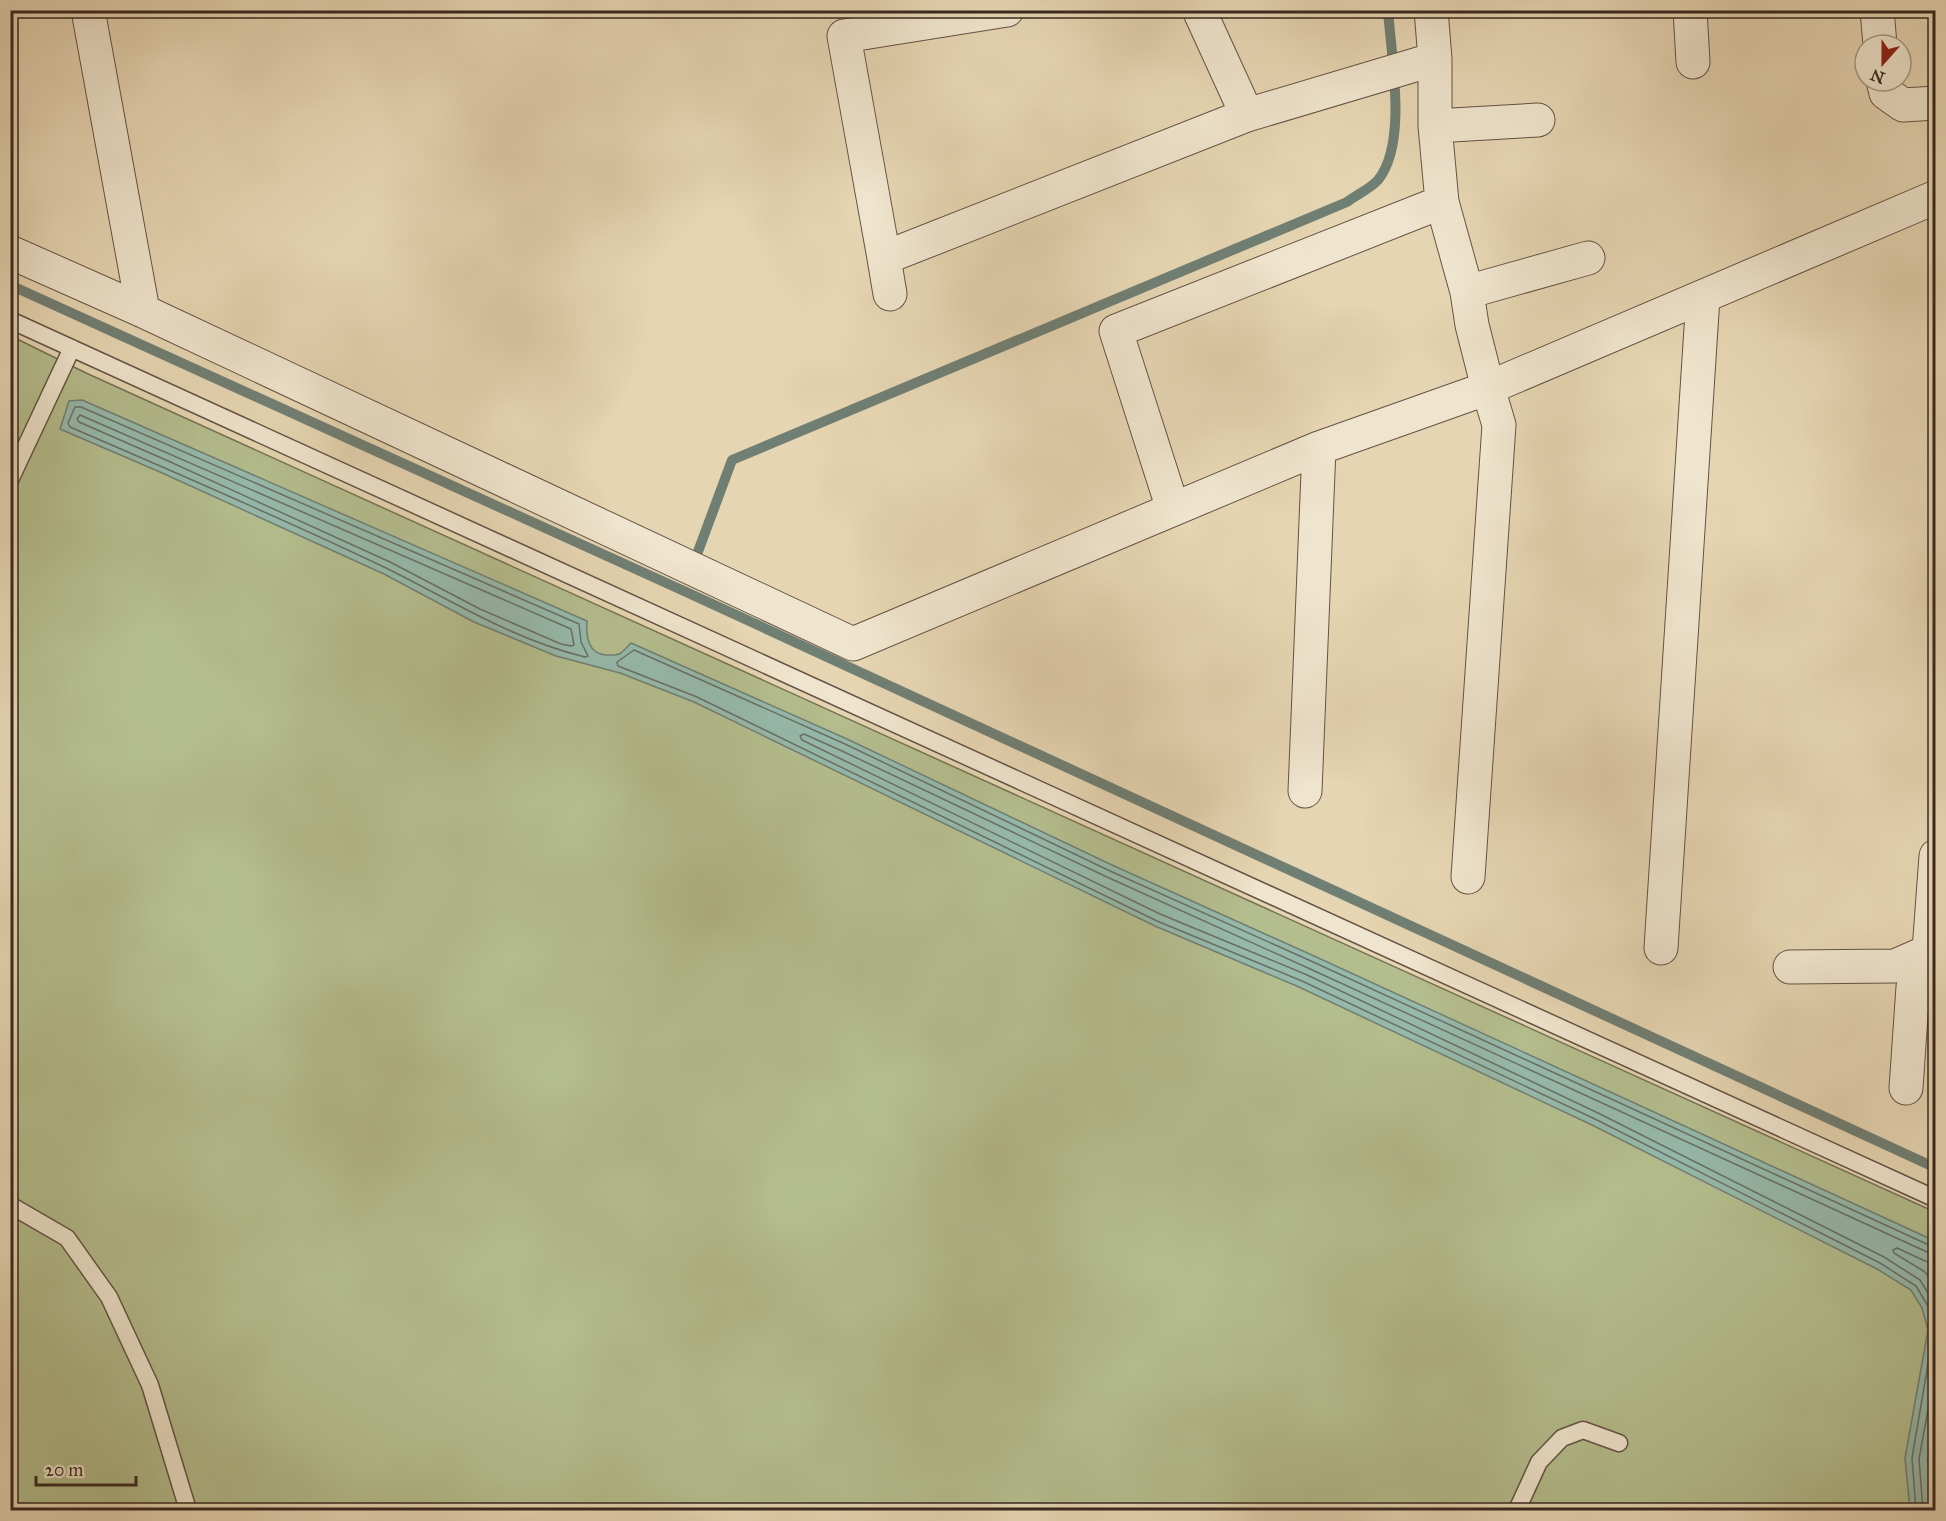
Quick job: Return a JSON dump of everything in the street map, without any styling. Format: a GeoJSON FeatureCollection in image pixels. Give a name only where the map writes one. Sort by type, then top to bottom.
{"type":"FeatureCollection","features":[{"type":"Feature","properties":{"kind":"street"},"geometry":{"type":"LineString","coordinates":[[88,10],[143,312]]}},
{"type":"Feature","properties":{"kind":"street"},"geometry":{"type":"LineString","coordinates":[[890,294],[844,36],[1007,10]]}},
{"type":"Feature","properties":{"kind":"street"},"geometry":{"type":"LineString","coordinates":[[1199,10],[1247,115]]}},
{"type":"Feature","properties":{"kind":"street"},"geometry":{"type":"LineString","coordinates":[[1431,10],[1442,202],[1467,292],[1472,325],[1499,425],[1468,877]]}},
{"type":"Feature","properties":{"kind":"street"},"geometry":{"type":"LineString","coordinates":[[1690,10],[1693,62]]}},
{"type":"Feature","properties":{"kind":"street"},"geometry":{"type":"LineString","coordinates":[[1877,10],[1879,33]]}},
{"type":"Feature","properties":{"kind":"street"},"geometry":{"type":"LineString","coordinates":[[884,258],[1247,115],[1435,59]]}},
{"type":"Feature","properties":{"kind":"street"},"geometry":{"type":"LineString","coordinates":[[1886,93],[1903,105],[1935,103]]}},
{"type":"Feature","properties":{"kind":"street"},"geometry":{"type":"LineString","coordinates":[[1436,126],[1538,120]]}},
{"type":"Feature","properties":{"kind":"street"},"geometry":{"type":"LineString","coordinates":[[10,252],[143,312],[853,645],[1319,448],[1488,388],[1935,197]]}},
{"type":"Feature","properties":{"kind":"street"},"geometry":{"type":"LineString","coordinates":[[1173,509],[1116,331],[1442,202]]}},
{"type":"Feature","properties":{"kind":"street"},"geometry":{"type":"LineString","coordinates":[[1467,292],[1588,258]]}},
{"type":"Feature","properties":{"kind":"street"},"geometry":{"type":"LineString","coordinates":[[1661,948],[1703,297]]}},
{"type":"Feature","properties":{"kind":"street"},"geometry":{"type":"LineString","coordinates":[[1305,791],[1319,448]]}},
{"type":"Feature","properties":{"kind":"street"},"geometry":{"type":"LineString","coordinates":[[1906,1088],[1913,987],[1932,951],[1935,856]]}},
{"type":"Feature","properties":{"kind":"street"},"geometry":{"type":"LineString","coordinates":[[1791,967],[1895,966],[1932,951]]}},
{"type":"Feature","properties":{"kind":"lane"},"geometry":{"type":"LineString","coordinates":[[10,320],[1935,1199]]}},
{"type":"Feature","properties":{"kind":"lane"},"geometry":{"type":"LineString","coordinates":[[10,480],[72,348]]}},
{"type":"Feature","properties":{"kind":"lane"},"geometry":{"type":"LineString","coordinates":[[10,1204],[67,1238],[108,1297],[150,1384],[188,1510]]}},
{"type":"Feature","properties":{"kind":"lane"},"geometry":{"type":"LineString","coordinates":[[1517,1510],[1539,1462],[1562,1438],[1583,1430],[1618,1443]]}},
{"type":"Feature","properties":{"kind":"green space"},"geometry":{"type":"Polygon","coordinates":[[[11,336],[86,373],[1935,1212],[1935,1510],[11,1510],[11,336]]]}},
{"type":"Feature","properties":{"kind":"water"},"geometry":{"type":"Polygon","coordinates":[[[11,363],[16,374],[17,385],[11,407],[11,363]]]}},
{"type":"Feature","properties":{"kind":"water"},"geometry":{"type":"Polygon","coordinates":[[[82,400],[587,621],[589,643],[600,654],[619,654],[631,643],[847,739],[1112,865],[1935,1241],[1935,1510],[1910,1510],[1905,1458],[1928,1330],[1922,1308],[1911,1290],[1877,1269],[1592,1125],[1299,987],[1155,926],[694,702],[620,673],[556,656],[474,622],[384,574],[60,429],[69,401],[82,400]]]}},
{"type":"Feature","properties":{"kind":"waterway"},"geometry":{"type":"LineString","coordinates":[[693,565],[732,460],[1347,202],[1371,186],[1378,180],[1387,164],[1393,144],[1395,98],[1388,10]]}},
{"type":"Feature","properties":{"kind":"waterway"},"geometry":{"type":"LineString","coordinates":[[10,285],[684,591],[1936,1168]]}}]}
